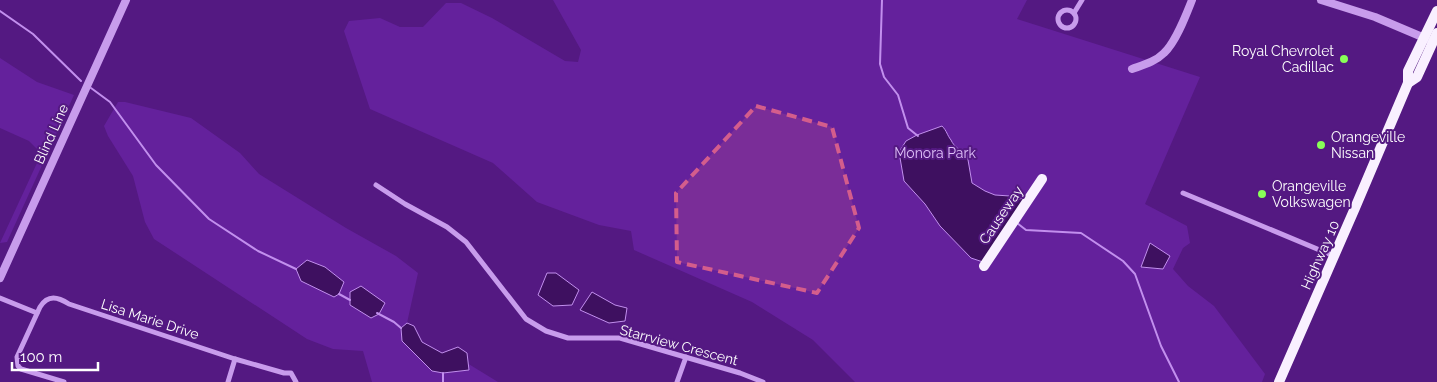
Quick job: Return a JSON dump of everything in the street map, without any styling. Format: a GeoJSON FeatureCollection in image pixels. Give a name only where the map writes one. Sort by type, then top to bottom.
{"type":"FeatureCollection","features":[{"type":"Feature","properties":{"kind":"highway","name":"Highway 10"},"geometry":{"type":"LineString","coordinates":[[1279,382],[1408,83],[1418,77],[1433,39],[1437,11]]}},
{"type":"Feature","properties":{"kind":"highway","name":"Causeway"},"geometry":{"type":"LineString","coordinates":[[984,266],[1042,180]]}},
{"type":"Feature","properties":{"kind":"street","name":"Blind Line"},"geometry":{"type":"LineString","coordinates":[[0,278],[126,0]]}},
{"type":"Feature","properties":{"kind":"street"},"geometry":{"type":"LineString","coordinates":[[1074,12],[1082,0]]}},
{"type":"Feature","properties":{"kind":"street"},"geometry":{"type":"LineString","coordinates":[[1132,69],[1150,62],[1165,53],[1192,0]]}},
{"type":"Feature","properties":{"kind":"street"},"geometry":{"type":"LineString","coordinates":[[1321,0],[1375,17],[1433,39]]}},
{"type":"Feature","properties":{"kind":"street","name":"Starrview Crescent"},"geometry":{"type":"LineString","coordinates":[[376,185],[447,228],[466,242],[526,319],[546,331],[568,338],[620,338],[763,382]]}},
{"type":"Feature","properties":{"kind":"street"},"geometry":{"type":"LineString","coordinates":[[1183,193],[1334,256]]}},
{"type":"Feature","properties":{"kind":"street"},"geometry":{"type":"LineString","coordinates":[[0,298],[37,313],[17,357],[18,366],[27,372],[64,382]]}},
{"type":"Feature","properties":{"kind":"street","name":"Lisa Marie Drive"},"geometry":{"type":"LineString","coordinates":[[37,313],[44,301],[51,298],[60,298],[69,304],[236,359],[284,373],[291,373],[296,382]]}},
{"type":"Feature","properties":{"kind":"street"},"geometry":{"type":"LineString","coordinates":[[677,382],[686,357]]}},
{"type":"Feature","properties":{"kind":"street"},"geometry":{"type":"LineString","coordinates":[[228,382],[236,359]]}},
{"type":"Feature","properties":{"kind":"highlighted area"},"geometry":{"type":"Polygon","coordinates":[[[756,106],[832,127],[859,228],[817,293],[677,262],[676,193],[756,106]]]}},
{"type":"Feature","properties":{"kind":"green space","name":"Monora Park"},"geometry":{"type":"Polygon","coordinates":[[[553,0],[1027,0],[1017,19],[1200,77],[1145,204],[1187,226],[1190,243],[1183,248],[1173,269],[1188,286],[1214,306],[1265,374],[1262,382],[855,382],[813,340],[752,302],[634,250],[631,231],[599,225],[537,202],[493,163],[370,109],[344,31],[349,21],[380,18],[400,27],[423,27],[446,3],[461,3],[492,18],[565,61],[578,62],[581,50],[553,0]]]}},
{"type":"Feature","properties":{"kind":"green space"},"geometry":{"type":"Polygon","coordinates":[[[0,58],[37,82],[74,95],[7,242],[0,243],[37,163],[37,149],[29,141],[0,128],[0,58]]]}},
{"type":"Feature","properties":{"kind":"green space"},"geometry":{"type":"Polygon","coordinates":[[[118,102],[191,118],[240,153],[259,174],[346,228],[396,256],[418,273],[407,323],[401,328],[435,372],[469,370],[467,363],[498,382],[372,382],[363,351],[333,349],[307,339],[154,239],[145,222],[133,176],[108,136],[104,126],[118,102]]]}},
{"type":"Feature","properties":{"kind":"shaded area"},"geometry":{"type":"Polygon","coordinates":[[[942,126],[954,145],[967,154],[972,183],[995,195],[1019,199],[1025,198],[983,262],[971,258],[940,226],[925,204],[904,181],[899,152],[906,141],[942,126]]]}},
{"type":"Feature","properties":{"kind":"shaded area"},"geometry":{"type":"Polygon","coordinates":[[[1150,243],[1170,256],[1163,269],[1141,267],[1150,243]]]}},
{"type":"Feature","properties":{"kind":"shaded area"},"geometry":{"type":"Polygon","coordinates":[[[307,260],[325,267],[344,282],[339,294],[334,297],[301,281],[296,269],[307,260]]]}},
{"type":"Feature","properties":{"kind":"shaded area"},"geometry":{"type":"Polygon","coordinates":[[[547,273],[556,273],[579,290],[572,305],[553,306],[538,295],[547,273]]]}},
{"type":"Feature","properties":{"kind":"shaded area"},"geometry":{"type":"Polygon","coordinates":[[[361,286],[385,303],[379,314],[371,318],[350,305],[350,292],[361,286]]]}},
{"type":"Feature","properties":{"kind":"shaded area"},"geometry":{"type":"Polygon","coordinates":[[[592,292],[615,305],[627,308],[625,321],[609,323],[580,310],[592,292]]]}},
{"type":"Feature","properties":{"kind":"shaded area"},"geometry":{"type":"Polygon","coordinates":[[[407,323],[414,326],[422,342],[442,353],[458,347],[467,353],[469,370],[443,373],[432,371],[402,341],[401,328],[407,323]]]}},
{"type":"Feature","properties":{"kind":"waterway"},"geometry":{"type":"LineString","coordinates":[[882,0],[880,64],[884,77],[898,95],[908,128],[918,136]]}},
{"type":"Feature","properties":{"kind":"waterway"},"geometry":{"type":"LineString","coordinates":[[0,11],[33,34],[81,81]]}},
{"type":"Feature","properties":{"kind":"waterway"},"geometry":{"type":"LineString","coordinates":[[91,88],[110,102],[156,165],[209,219],[258,251],[296,269]]}},
{"type":"Feature","properties":{"kind":"waterway"},"geometry":{"type":"LineString","coordinates":[[1017,223],[1026,230],[1081,233],[1123,261],[1135,274],[1161,346],[1179,382]]}},
{"type":"Feature","properties":{"kind":"waterway"},"geometry":{"type":"LineString","coordinates":[[339,294],[350,300]]}},
{"type":"Feature","properties":{"kind":"waterway"},"geometry":{"type":"LineString","coordinates":[[377,313],[401,328]]}},
{"type":"Feature","properties":{"kind":"waterway"},"geometry":{"type":"LineString","coordinates":[[443,373],[443,382]]}},
{"type":"Feature","properties":{"kind":"place","name":"Royal Chevrolet Cadillac"},"geometry":{"type":"Point","coordinates":[1344,59]}},
{"type":"Feature","properties":{"kind":"place","name":"Orangeville Nissan"},"geometry":{"type":"Point","coordinates":[1321,145]}},
{"type":"Feature","properties":{"kind":"place","name":"Orangeville Volkswagen"},"geometry":{"type":"Point","coordinates":[1262,194]}}]}
